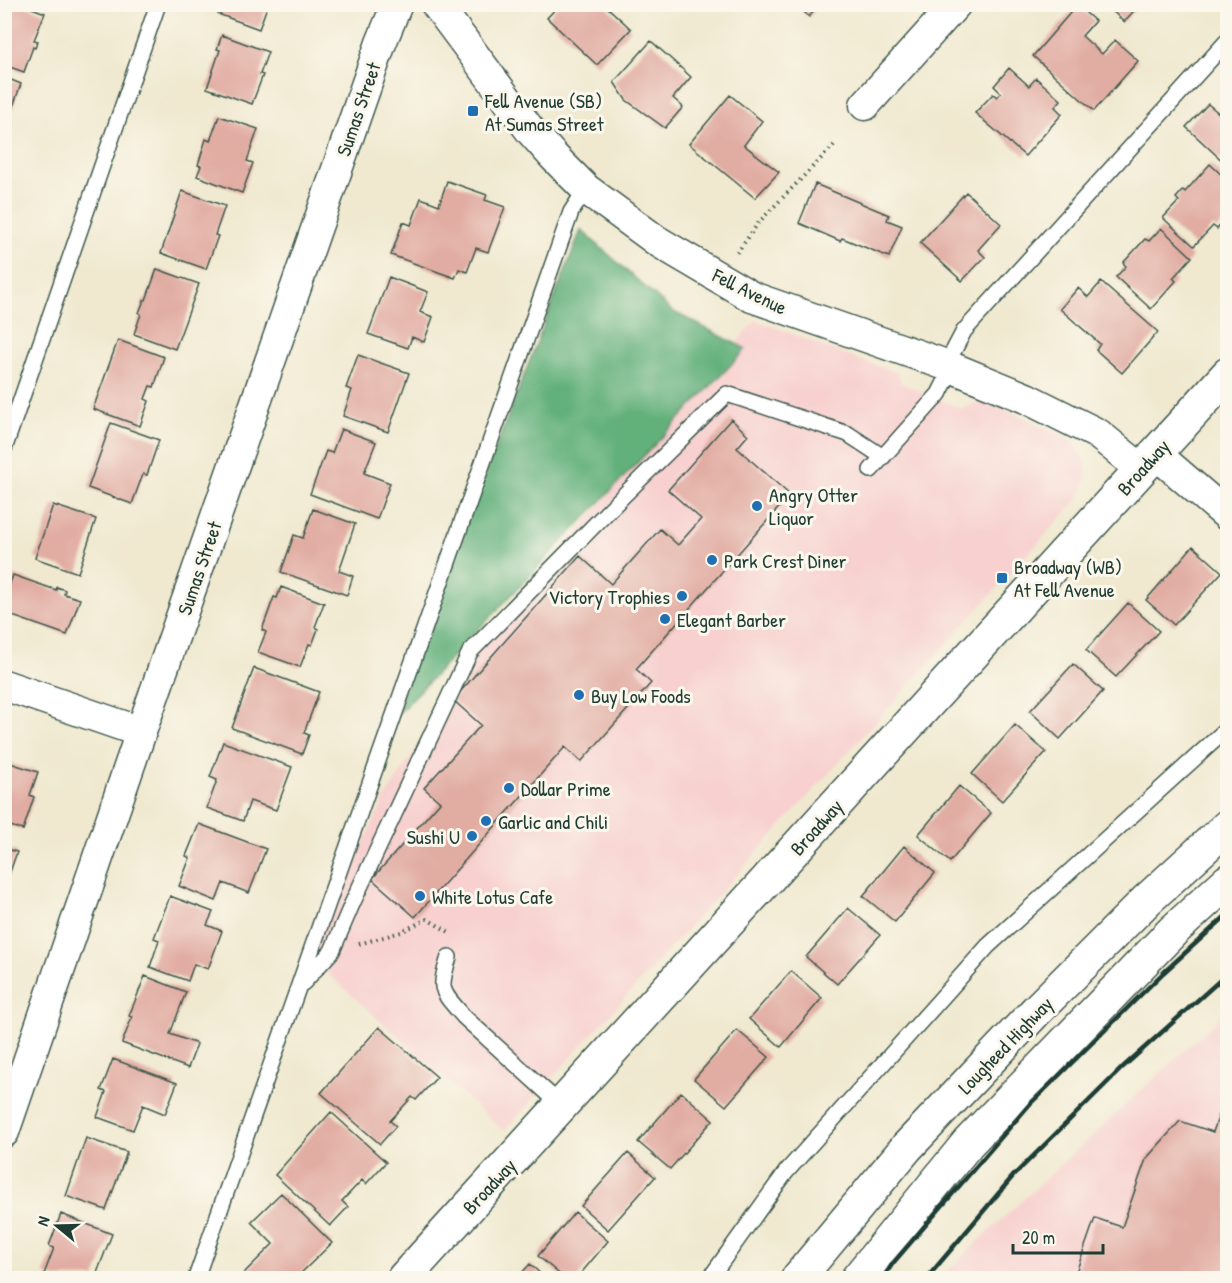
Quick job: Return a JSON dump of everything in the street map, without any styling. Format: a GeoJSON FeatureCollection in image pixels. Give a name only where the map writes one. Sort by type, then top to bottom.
{"type":"FeatureCollection","features":[{"type":"Feature","properties":{"kind":"street","name":"Sumas Street"},"geometry":{"type":"LineString","coordinates":[[4,1132],[377,54],[397,4]]}},
{"type":"Feature","properties":{"kind":"street","name":"Fell Avenue"},"geometry":{"type":"LineString","coordinates":[[436,4],[530,130],[586,189],[657,241],[752,297],[949,366],[1026,398],[1148,461],[1227,516]]}},
{"type":"Feature","properties":{"kind":"street"},"geometry":{"type":"LineString","coordinates":[[865,105],[956,4]]}},
{"type":"Feature","properties":{"kind":"street","name":"Broadway"},"geometry":{"type":"LineString","coordinates":[[404,1278],[1227,374]]}},
{"type":"Feature","properties":{"kind":"street"},"geometry":{"type":"LineString","coordinates":[[4,685],[141,732]]}},
{"type":"Feature","properties":{"kind":"street","name":"Lougheed Highway"},"geometry":{"type":"LineString","coordinates":[[798,1278],[907,1147],[1036,1011],[1147,900],[1227,826]]}},
{"type":"Feature","properties":{"kind":"street","name":"Lougheed Highway"},"geometry":{"type":"LineString","coordinates":[[858,1278],[968,1143],[1173,931],[1227,881]]}},
{"type":"Feature","properties":{"kind":"lane"},"geometry":{"type":"LineString","coordinates":[[4,449],[158,4]]}},
{"type":"Feature","properties":{"kind":"lane"},"geometry":{"type":"LineString","coordinates":[[871,470],[939,394],[964,331],[1227,40]]}},
{"type":"Feature","properties":{"kind":"lane"},"geometry":{"type":"LineString","coordinates":[[196,1278],[571,212],[586,189]]}},
{"type":"Feature","properties":{"kind":"lane"},"geometry":{"type":"LineString","coordinates":[[297,990],[332,951],[470,652],[727,394],[848,434],[883,457]]}},
{"type":"Feature","properties":{"kind":"lane"},"geometry":{"type":"LineString","coordinates":[[710,1278],[786,1172],[988,946],[1227,728]]}},
{"type":"Feature","properties":{"kind":"lane"},"geometry":{"type":"LineString","coordinates":[[449,957],[442,978],[443,990],[450,1000],[464,1017],[562,1106]]}},
{"type":"Feature","properties":{"kind":"path"},"geometry":{"type":"LineString","coordinates":[[735,256],[759,222],[837,142]]}},
{"type":"Feature","properties":{"kind":"path"},"geometry":{"type":"LineString","coordinates":[[332,951],[401,932],[427,919],[459,938]]}},
{"type":"Feature","properties":{"kind":"shaded area"},"geometry":{"type":"Polygon","coordinates":[[[756,320],[898,373],[901,383],[962,409],[976,402],[986,401],[1063,435],[1073,442],[1086,463],[1087,474],[1084,487],[1078,499],[504,1131],[309,957],[385,798],[476,652],[756,320]]]}},
{"type":"Feature","properties":{"kind":"shaded area"},"geometry":{"type":"Polygon","coordinates":[[[1227,1011],[1227,1278],[941,1278],[969,1250],[1227,1011]]]}},
{"type":"Feature","properties":{"kind":"green space"},"geometry":{"type":"Polygon","coordinates":[[[581,230],[672,311],[746,349],[395,717],[417,648],[581,230]]]}},
{"type":"Feature","properties":{"kind":"building"},"geometry":{"type":"Polygon","coordinates":[[[4,4],[21,4],[45,13],[34,40],[38,41],[35,48],[33,47],[24,72],[4,65],[4,4]]]}},
{"type":"Feature","properties":{"kind":"building"},"geometry":{"type":"Polygon","coordinates":[[[221,4],[268,4],[259,29],[218,14],[221,4]]]}},
{"type":"Feature","properties":{"kind":"building"},"geometry":{"type":"Polygon","coordinates":[[[560,4],[607,4],[606,6],[631,29],[597,65],[547,18],[560,4]]]}},
{"type":"Feature","properties":{"kind":"building"},"geometry":{"type":"Polygon","coordinates":[[[796,4],[820,4],[809,17],[796,4]]]}},
{"type":"Feature","properties":{"kind":"building"},"geometry":{"type":"Polygon","coordinates":[[[1105,4],[1140,4],[1124,22],[1105,4]]]}},
{"type":"Feature","properties":{"kind":"building"},"geometry":{"type":"Polygon","coordinates":[[[1077,5],[1095,21],[1082,36],[1102,54],[1115,40],[1138,61],[1094,111],[1033,56],[1077,5]]]}},
{"type":"Feature","properties":{"kind":"building"},"geometry":{"type":"Polygon","coordinates":[[[222,35],[268,52],[260,74],[263,75],[252,104],[207,88],[220,50],[217,49],[222,35]]]}},
{"type":"Feature","properties":{"kind":"building"},"geometry":{"type":"Polygon","coordinates":[[[651,41],[691,77],[673,98],[683,107],[665,128],[626,100],[614,82],[651,41]]]}},
{"type":"Feature","properties":{"kind":"building"},"geometry":{"type":"Polygon","coordinates":[[[1009,68],[1029,86],[1036,78],[1061,100],[1055,107],[1062,114],[1025,156],[975,113],[993,94],[997,97],[1001,93],[994,86],[1009,68]]]}},
{"type":"Feature","properties":{"kind":"building"},"geometry":{"type":"Polygon","coordinates":[[[4,77],[21,84],[9,118],[13,119],[11,128],[7,127],[5,133],[4,77]]]}},
{"type":"Feature","properties":{"kind":"building"},"geometry":{"type":"Polygon","coordinates":[[[730,95],[762,121],[744,145],[779,172],[755,198],[689,144],[730,95]]]}},
{"type":"Feature","properties":{"kind":"building"},"geometry":{"type":"Polygon","coordinates":[[[1208,104],[1228,121],[1228,166],[1186,127],[1208,104]]]}},
{"type":"Feature","properties":{"kind":"building"},"geometry":{"type":"Polygon","coordinates":[[[219,116],[258,129],[247,161],[253,163],[242,193],[197,176],[206,139],[210,141],[219,116]]]}},
{"type":"Feature","properties":{"kind":"building"},"geometry":{"type":"Polygon","coordinates":[[[1210,164],[1228,181],[1228,217],[1217,229],[1213,226],[1194,246],[1163,218],[1179,201],[1176,198],[1183,190],[1185,192],[1210,164]]]}},
{"type":"Feature","properties":{"kind":"building"},"geometry":{"type":"Polygon","coordinates":[[[447,181],[487,195],[485,200],[505,207],[488,252],[476,248],[467,272],[459,269],[455,278],[391,255],[403,222],[411,225],[421,198],[439,205],[447,181]]]}},
{"type":"Feature","properties":{"kind":"building"},"geometry":{"type":"Polygon","coordinates":[[[815,184],[889,215],[887,220],[902,226],[889,257],[842,238],[840,241],[799,223],[815,184]]]}},
{"type":"Feature","properties":{"kind":"building"},"geometry":{"type":"Polygon","coordinates":[[[182,191],[225,206],[215,235],[218,236],[206,269],[161,253],[182,191]]]}},
{"type":"Feature","properties":{"kind":"building"},"geometry":{"type":"Polygon","coordinates":[[[966,192],[1001,224],[978,250],[985,257],[962,281],[920,243],[966,192]]]}},
{"type":"Feature","properties":{"kind":"building"},"geometry":{"type":"Polygon","coordinates":[[[1161,228],[1192,257],[1173,278],[1176,281],[1151,309],[1116,277],[1126,266],[1123,263],[1145,239],[1149,241],[1161,228]]]}},
{"type":"Feature","properties":{"kind":"building"},"geometry":{"type":"Polygon","coordinates":[[[157,269],[199,284],[175,349],[134,334],[141,314],[139,313],[157,269]]]}},
{"type":"Feature","properties":{"kind":"building"},"geometry":{"type":"Polygon","coordinates":[[[389,277],[428,292],[420,312],[433,317],[424,342],[412,337],[408,348],[368,334],[389,277]]]}},
{"type":"Feature","properties":{"kind":"building"},"geometry":{"type":"Polygon","coordinates":[[[1101,282],[1158,332],[1122,373],[1096,350],[1100,344],[1060,309],[1078,288],[1088,297],[1101,282]]]}},
{"type":"Feature","properties":{"kind":"building"},"geometry":{"type":"Polygon","coordinates":[[[118,340],[164,357],[154,387],[150,386],[145,399],[149,401],[140,426],[93,409],[118,340]]]}},
{"type":"Feature","properties":{"kind":"building"},"geometry":{"type":"Polygon","coordinates":[[[358,355],[409,373],[388,432],[343,416],[352,390],[346,388],[358,355]]]}},
{"type":"Feature","properties":{"kind":"building"},"geometry":{"type":"Polygon","coordinates":[[[731,419],[748,435],[737,448],[790,495],[636,669],[651,683],[581,762],[565,747],[415,917],[372,879],[440,802],[424,788],[481,725],[453,700],[580,556],[611,584],[660,529],[678,545],[701,519],[668,490],[731,419]]]}},
{"type":"Feature","properties":{"kind":"building"},"geometry":{"type":"Polygon","coordinates":[[[111,423],[159,440],[147,475],[143,474],[132,504],[88,488],[111,423]]]}},
{"type":"Feature","properties":{"kind":"building"},"geometry":{"type":"Polygon","coordinates":[[[341,429],[376,442],[364,473],[390,483],[377,519],[310,494],[326,451],[332,453],[341,429]]]}},
{"type":"Feature","properties":{"kind":"building"},"geometry":{"type":"Polygon","coordinates":[[[53,505],[96,519],[78,573],[35,558],[53,505]]]}},
{"type":"Feature","properties":{"kind":"building"},"geometry":{"type":"Polygon","coordinates":[[[313,509],[355,524],[339,571],[353,576],[347,595],[281,572],[294,535],[303,538],[313,509]]]}},
{"type":"Feature","properties":{"kind":"building"},"geometry":{"type":"Polygon","coordinates":[[[1193,546],[1222,572],[1174,625],[1146,600],[1193,546]]]}},
{"type":"Feature","properties":{"kind":"building"},"geometry":{"type":"Polygon","coordinates":[[[13,575],[56,590],[57,587],[65,590],[64,594],[80,599],[67,635],[4,613],[4,601],[13,575]]]}},
{"type":"Feature","properties":{"kind":"building"},"geometry":{"type":"Polygon","coordinates":[[[281,587],[324,603],[315,627],[318,629],[312,645],[309,644],[300,667],[258,652],[266,632],[262,630],[274,597],[277,598],[281,587]]]}},
{"type":"Feature","properties":{"kind":"building"},"geometry":{"type":"Polygon","coordinates":[[[1128,603],[1159,631],[1116,677],[1086,650],[1128,603]]]}},
{"type":"Feature","properties":{"kind":"building"},"geometry":{"type":"Polygon","coordinates":[[[1073,664],[1103,691],[1060,739],[1030,711],[1073,664]]]}},
{"type":"Feature","properties":{"kind":"building"},"geometry":{"type":"Polygon","coordinates":[[[254,668],[319,692],[304,733],[309,735],[302,754],[232,728],[254,668]]]}},
{"type":"Feature","properties":{"kind":"building"},"geometry":{"type":"Polygon","coordinates":[[[1015,725],[1046,752],[1002,801],[972,774],[1015,725]]]}},
{"type":"Feature","properties":{"kind":"building"},"geometry":{"type":"Polygon","coordinates":[[[223,742],[292,767],[276,810],[250,801],[243,821],[207,808],[217,780],[210,777],[223,742]]]}},
{"type":"Feature","properties":{"kind":"building"},"geometry":{"type":"Polygon","coordinates":[[[4,761],[38,772],[30,795],[34,797],[23,830],[4,824],[4,761]]]}},
{"type":"Feature","properties":{"kind":"building"},"geometry":{"type":"Polygon","coordinates":[[[959,786],[991,813],[950,862],[918,835],[959,786]]]}},
{"type":"Feature","properties":{"kind":"building"},"geometry":{"type":"Polygon","coordinates":[[[199,824],[266,849],[249,893],[223,883],[216,901],[179,886],[190,858],[186,856],[199,824]]]}},
{"type":"Feature","properties":{"kind":"building"},"geometry":{"type":"Polygon","coordinates":[[[904,846],[935,873],[895,922],[863,896],[904,846]]]}},
{"type":"Feature","properties":{"kind":"building"},"geometry":{"type":"Polygon","coordinates":[[[4,848],[17,852],[5,886],[4,886],[4,848]]]}},
{"type":"Feature","properties":{"kind":"building"},"geometry":{"type":"Polygon","coordinates":[[[170,896],[213,912],[207,925],[222,931],[208,969],[194,964],[188,981],[150,967],[159,940],[154,938],[170,896]]]}},
{"type":"Feature","properties":{"kind":"building"},"geometry":{"type":"Polygon","coordinates":[[[848,908],[880,935],[837,984],[806,957],[848,908]]]}},
{"type":"Feature","properties":{"kind":"building"},"geometry":{"type":"Polygon","coordinates":[[[791,971],[822,998],[781,1047],[749,1019],[791,971]]]}},
{"type":"Feature","properties":{"kind":"building"},"geometry":{"type":"Polygon","coordinates":[[[145,976],[186,992],[170,1034],[197,1044],[188,1068],[122,1043],[132,1017],[129,1016],[145,976]]]}},
{"type":"Feature","properties":{"kind":"building"},"geometry":{"type":"Polygon","coordinates":[[[379,1027],[437,1077],[416,1100],[412,1097],[390,1121],[396,1126],[380,1144],[321,1093],[379,1027]]]}},
{"type":"Feature","properties":{"kind":"building"},"geometry":{"type":"Polygon","coordinates":[[[737,1030],[769,1057],[726,1106],[694,1079],[737,1030]]]}},
{"type":"Feature","properties":{"kind":"building"},"geometry":{"type":"Polygon","coordinates":[[[113,1059],[177,1083],[165,1114],[143,1105],[133,1130],[97,1117],[106,1092],[101,1090],[113,1059]]]}},
{"type":"Feature","properties":{"kind":"building"},"geometry":{"type":"Polygon","coordinates":[[[1228,1090],[1228,1278],[1074,1278],[1095,1218],[1122,1227],[1146,1159],[1180,1121],[1213,1132],[1228,1090]]]}},
{"type":"Feature","properties":{"kind":"building"},"geometry":{"type":"Polygon","coordinates":[[[681,1092],[713,1120],[670,1169],[638,1142],[681,1092]]]}},
{"type":"Feature","properties":{"kind":"building"},"geometry":{"type":"Polygon","coordinates":[[[331,1112],[386,1162],[366,1184],[362,1180],[342,1201],[348,1207],[330,1226],[275,1175],[331,1112]]]}},
{"type":"Feature","properties":{"kind":"building"},"geometry":{"type":"Polygon","coordinates":[[[86,1138],[127,1152],[106,1210],[66,1196],[86,1138]]]}},
{"type":"Feature","properties":{"kind":"building"},"geometry":{"type":"Polygon","coordinates":[[[628,1153],[655,1177],[608,1230],[581,1206],[628,1153]]]}},
{"type":"Feature","properties":{"kind":"building"},"geometry":{"type":"Polygon","coordinates":[[[281,1193],[332,1243],[296,1278],[239,1278],[273,1244],[251,1222],[281,1193]]]}},
{"type":"Feature","properties":{"kind":"building"},"geometry":{"type":"Polygon","coordinates":[[[575,1212],[608,1241],[577,1278],[564,1278],[538,1256],[575,1212]]]}},
{"type":"Feature","properties":{"kind":"building"},"geometry":{"type":"Polygon","coordinates":[[[61,1214],[112,1234],[95,1278],[55,1278],[44,1274],[54,1248],[49,1246],[61,1214]]]}},
{"type":"Feature","properties":{"kind":"building"},"geometry":{"type":"Polygon","coordinates":[[[530,1264],[545,1278],[517,1278],[530,1264]]]}},
{"type":"Feature","properties":{"kind":"railway"},"geometry":{"type":"LineString","coordinates":[[883,1278],[893,1263],[1029,1105],[1163,973],[1228,914]]}},
{"type":"Feature","properties":{"kind":"railway"},"geometry":{"type":"LineString","coordinates":[[927,1278],[1014,1175],[1123,1067],[1228,973]]}},
{"type":"Feature","properties":{"kind":"place","name":"Fell Avenue (SB) At Sumas Street"},"geometry":{"type":"Point","coordinates":[473,111]}},
{"type":"Feature","properties":{"kind":"place","name":"Angry Otter Liquor"},"geometry":{"type":"Point","coordinates":[757,506]}},
{"type":"Feature","properties":{"kind":"place","name":"Park Crest Diner"},"geometry":{"type":"Point","coordinates":[712,560]}},
{"type":"Feature","properties":{"kind":"place","name":"Broadway (WB) At Fell Avenue"},"geometry":{"type":"Point","coordinates":[1002,578]}},
{"type":"Feature","properties":{"kind":"place","name":"Victory Trophies"},"geometry":{"type":"Point","coordinates":[682,596]}},
{"type":"Feature","properties":{"kind":"place","name":"Elegant Barber"},"geometry":{"type":"Point","coordinates":[665,619]}},
{"type":"Feature","properties":{"kind":"place","name":"Buy Low Foods"},"geometry":{"type":"Point","coordinates":[579,695]}},
{"type":"Feature","properties":{"kind":"place","name":"Dollar Prime"},"geometry":{"type":"Point","coordinates":[509,788]}},
{"type":"Feature","properties":{"kind":"place","name":"Garlic and Chili"},"geometry":{"type":"Point","coordinates":[486,821]}},
{"type":"Feature","properties":{"kind":"place","name":"Sushi U"},"geometry":{"type":"Point","coordinates":[472,836]}},
{"type":"Feature","properties":{"kind":"place","name":"White Lotus Cafe"},"geometry":{"type":"Point","coordinates":[420,896]}}]}
